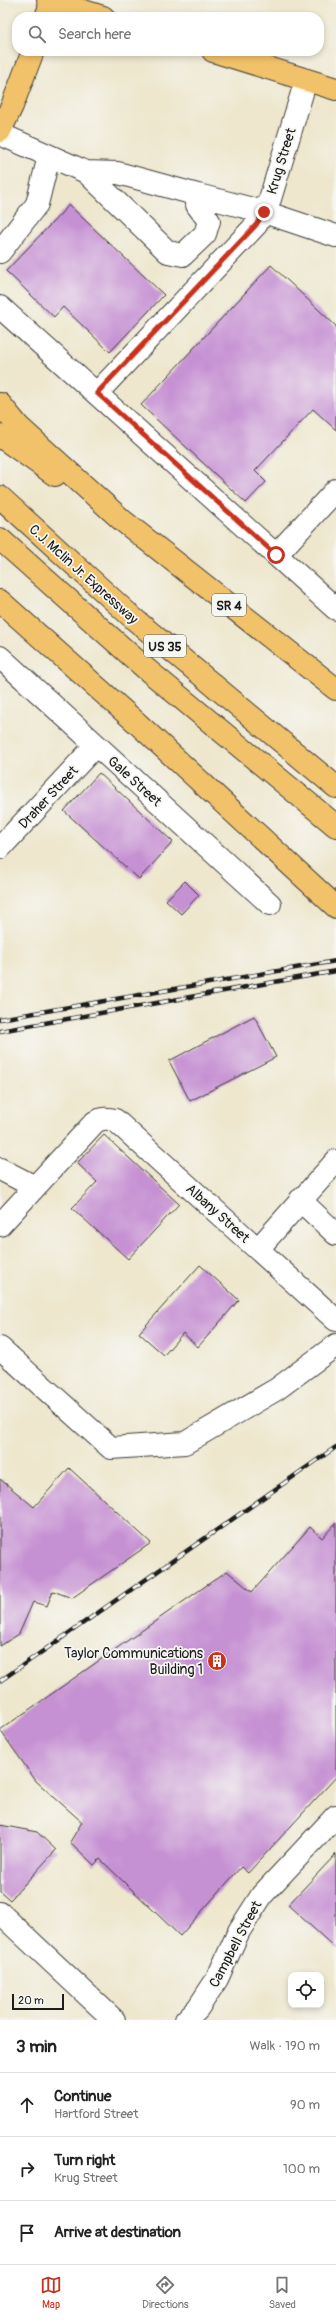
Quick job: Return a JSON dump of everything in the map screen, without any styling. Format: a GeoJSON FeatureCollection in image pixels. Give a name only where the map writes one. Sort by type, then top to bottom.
{"type":"FeatureCollection","features":[{"type":"Feature","properties":{"kind":"main road"},"geometry":{"type":"LineString","coordinates":[[50,5],[81,12]]}},
{"type":"Feature","properties":{"kind":"main road"},"geometry":{"type":"LineString","coordinates":[[0,131],[12,106],[31,56]]}},
{"type":"Feature","properties":{"kind":"main road"},"geometry":{"type":"LineString","coordinates":[[228,56],[336,89]]}},
{"type":"Feature","properties":{"kind":"main road"},"geometry":{"type":"LineString","coordinates":[[0,404],[19,427],[123,521]]}},
{"type":"Feature","properties":{"kind":"main road","name":"SR 4"},"geometry":{"type":"LineString","coordinates":[[0,436],[123,521],[336,689]]}},
{"type":"Feature","properties":{"kind":"main road","name":"C.J. Mclin Jr. Expressway"},"geometry":{"type":"LineString","coordinates":[[0,497],[134,619],[336,787]]}},
{"type":"Feature","properties":{"kind":"main road","name":"US 35"},"geometry":{"type":"LineString","coordinates":[[0,539],[145,668],[336,826]]}},
{"type":"Feature","properties":{"kind":"main road"},"geometry":{"type":"LineString","coordinates":[[0,601],[136,723],[336,908]]}},
{"type":"Feature","properties":{"kind":"street","name":"Krug Street"},"geometry":{"type":"LineString","coordinates":[[97,393],[207,278],[264,212],[306,80]]}},
{"type":"Feature","properties":{"kind":"street"},"geometry":{"type":"LineString","coordinates":[[0,134],[86,172],[168,252],[183,255],[207,278]]}},
{"type":"Feature","properties":{"kind":"street"},"geometry":{"type":"LineString","coordinates":[[0,252],[36,204],[50,156]]}},
{"type":"Feature","properties":{"kind":"street"},"geometry":{"type":"LineString","coordinates":[[86,172],[118,173],[264,212],[336,236]]}},
{"type":"Feature","properties":{"kind":"street"},"geometry":{"type":"LineString","coordinates":[[198,195],[197,205],[209,221],[236,246]]}},
{"type":"Feature","properties":{"kind":"street"},"geometry":{"type":"LineString","coordinates":[[183,255],[205,234],[209,221]]}},
{"type":"Feature","properties":{"kind":"street"},"geometry":{"type":"LineString","coordinates":[[0,307],[336,609]]}},
{"type":"Feature","properties":{"kind":"street"},"geometry":{"type":"LineString","coordinates":[[276,555],[336,490]]}},
{"type":"Feature","properties":{"kind":"street","name":"Gale Street"},"geometry":{"type":"LineString","coordinates":[[0,656],[270,904]]}},
{"type":"Feature","properties":{"kind":"street","name":"Draher Street"},"geometry":{"type":"LineString","coordinates":[[0,848],[96,745]]}},
{"type":"Feature","properties":{"kind":"street","name":"Albany Street"},"geometry":{"type":"LineString","coordinates":[[35,1187],[95,1122],[101,1119],[115,1120],[336,1320]]}},
{"type":"Feature","properties":{"kind":"street"},"geometry":{"type":"LineString","coordinates":[[258,1249],[336,1160]]}},
{"type":"Feature","properties":{"kind":"street"},"geometry":{"type":"LineString","coordinates":[[0,1170],[35,1187],[0,1225]]}},
{"type":"Feature","properties":{"kind":"street"},"geometry":{"type":"LineString","coordinates":[[300,1200],[336,1234]]}},
{"type":"Feature","properties":{"kind":"street"},"geometry":{"type":"LineString","coordinates":[[0,1348],[111,1448],[185,1443],[276,1389],[336,1345]]}},
{"type":"Feature","properties":{"kind":"street","name":"Campbell Street"},"geometry":{"type":"LineString","coordinates":[[198,2016],[240,1931],[262,1895],[336,1816]]}},
{"type":"Feature","properties":{"kind":"street"},"geometry":{"type":"LineString","coordinates":[[0,1913],[114,2020]]}},
{"type":"Feature","properties":{"kind":"building"},"geometry":{"type":"Polygon","coordinates":[[[69,205],[164,295],[110,352],[63,307],[54,317],[6,271],[69,205]]]}},
{"type":"Feature","properties":{"kind":"building"},"geometry":{"type":"Polygon","coordinates":[[[271,265],[336,326],[336,430],[313,409],[255,471],[266,482],[246,503],[141,405],[271,265]]]}},
{"type":"Feature","properties":{"kind":"building"},"geometry":{"type":"Polygon","coordinates":[[[99,773],[173,842],[139,879],[64,811],[99,773]]]}},
{"type":"Feature","properties":{"kind":"building"},"geometry":{"type":"Polygon","coordinates":[[[185,881],[199,895],[181,914],[166,900],[185,881]]]}},
{"type":"Feature","properties":{"kind":"building"},"geometry":{"type":"Polygon","coordinates":[[[254,1016],[276,1057],[190,1101],[169,1061],[254,1016]]]}},
{"type":"Feature","properties":{"kind":"building"},"geometry":{"type":"Polygon","coordinates":[[[104,1135],[179,1204],[128,1259],[72,1208],[97,1182],[77,1163],[104,1135]]]}},
{"type":"Feature","properties":{"kind":"building"},"geometry":{"type":"Polygon","coordinates":[[[200,1265],[239,1300],[198,1347],[183,1333],[164,1355],[139,1333],[200,1265]]]}},
{"type":"Feature","properties":{"kind":"building"},"geometry":{"type":"Polygon","coordinates":[[[69,1468],[151,1543],[72,1598],[53,1591],[47,1606],[33,1602],[19,1634],[0,1646],[0,1479],[34,1507],[69,1468]]]}},
{"type":"Feature","properties":{"kind":"building","name":"Taylor Communications Building 1"},"geometry":{"type":"Polygon","coordinates":[[[336,1523],[336,1777],[248,1873],[241,1867],[180,1936],[100,1859],[94,1865],[70,1842],[82,1822],[36,1781],[0,1730],[227,1571],[252,1592],[310,1527],[322,1538],[336,1523]]]}},
{"type":"Feature","properties":{"kind":"building"},"geometry":{"type":"Polygon","coordinates":[[[0,1825],[37,1832],[56,1850],[10,1900],[0,1891],[0,1825]]]}},
{"type":"Feature","properties":{"kind":"building"},"geometry":{"type":"Polygon","coordinates":[[[336,1854],[336,1949],[288,1905],[336,1854]]]}},
{"type":"Feature","properties":{"kind":"railway"},"geometry":{"type":"LineString","coordinates":[[0,1019],[336,961]]}},
{"type":"Feature","properties":{"kind":"railway"},"geometry":{"type":"LineString","coordinates":[[0,1031],[336,971]]}},
{"type":"Feature","properties":{"kind":"railway"},"geometry":{"type":"LineString","coordinates":[[0,1681],[336,1447]]}},
{"type":"Feature","properties":{"kind":"place","name":"Taylor Communications Building 1"},"geometry":{"type":"Point","coordinates":[217,1661]}},
{"type":"Feature","properties":{"kind":"route"},"geometry":{"type":"LineString","coordinates":[[264,212],[256,225],[97,393],[276,555]]}}]}
